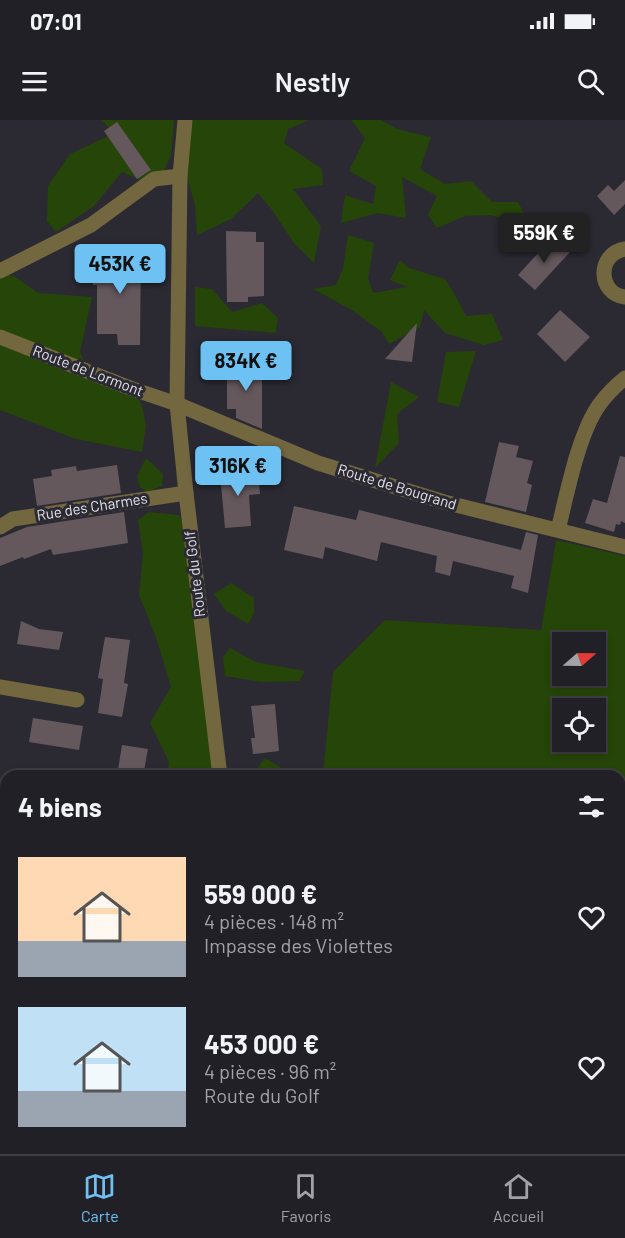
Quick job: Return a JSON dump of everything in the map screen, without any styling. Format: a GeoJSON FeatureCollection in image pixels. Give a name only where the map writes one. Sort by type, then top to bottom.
{"type":"FeatureCollection","features":[{"type":"Feature","properties":{"kind":"street","name":"Route du Golf"},"geometry":{"type":"LineString","coordinates":[[185,120],[180,176],[177,404],[219,770]]}},
{"type":"Feature","properties":{"kind":"street"},"geometry":{"type":"LineString","coordinates":[[0,271],[91,225],[154,179],[180,176]]}},
{"type":"Feature","properties":{"kind":"street"},"geometry":{"type":"LineString","coordinates":[[625,249],[612,254],[605,264],[603,275],[609,289],[625,297]]}},
{"type":"Feature","properties":{"kind":"street","name":"Route de Lormont"},"geometry":{"type":"LineString","coordinates":[[0,336],[130,388],[177,404]]}},
{"type":"Feature","properties":{"kind":"street"},"geometry":{"type":"LineString","coordinates":[[558,530],[574,465],[586,431],[597,407],[625,378]]}},
{"type":"Feature","properties":{"kind":"street","name":"Route de Bougrand"},"geometry":{"type":"LineString","coordinates":[[177,404],[318,463],[444,502],[625,547]]}},
{"type":"Feature","properties":{"kind":"street","name":"Rue des Charmes"},"geometry":{"type":"LineString","coordinates":[[0,527],[13,519],[186,493]]}},
{"type":"Feature","properties":{"kind":"street"},"geometry":{"type":"LineString","coordinates":[[0,687],[77,700]]}},
{"type":"Feature","properties":{"kind":"green space"},"geometry":{"type":"Polygon","coordinates":[[[101,120],[174,120],[171,155],[157,187],[122,172],[94,206],[56,232],[47,221],[48,186],[70,154],[115,133],[101,120]]]}},
{"type":"Feature","properties":{"kind":"green space"},"geometry":{"type":"Polygon","coordinates":[[[192,120],[309,120],[288,129],[284,143],[322,169],[323,185],[293,189],[321,226],[314,263],[294,243],[258,193],[231,219],[197,235],[195,205],[185,170],[192,120]]]}},
{"type":"Feature","properties":{"kind":"green space"},"geometry":{"type":"Polygon","coordinates":[[[351,120],[381,120],[397,129],[431,137],[420,169],[445,184],[471,181],[492,202],[518,202],[526,217],[524,223],[490,215],[465,216],[437,228],[428,215],[437,196],[402,177],[406,218],[378,213],[341,223],[345,195],[373,204],[376,186],[349,171],[365,138],[351,120]]]}},
{"type":"Feature","properties":{"kind":"green space"},"geometry":{"type":"Polygon","coordinates":[[[348,235],[374,243],[368,278],[373,293],[407,287],[390,280],[400,260],[409,268],[445,279],[466,316],[492,314],[503,340],[484,345],[445,333],[424,310],[420,327],[389,344],[382,332],[352,310],[313,289],[336,285],[343,268],[348,235]]]}},
{"type":"Feature","properties":{"kind":"green space"},"geometry":{"type":"Polygon","coordinates":[[[0,273],[14,276],[38,293],[92,297],[80,352],[86,365],[130,388],[142,405],[146,425],[142,452],[76,439],[0,410],[0,273]]]}},
{"type":"Feature","properties":{"kind":"green space"},"geometry":{"type":"Polygon","coordinates":[[[195,287],[212,289],[232,312],[262,303],[278,318],[276,333],[195,326],[195,287]]]}},
{"type":"Feature","properties":{"kind":"green space"},"geometry":{"type":"Polygon","coordinates":[[[476,351],[459,407],[437,402],[446,352],[476,351]]]}},
{"type":"Feature","properties":{"kind":"green space"},"geometry":{"type":"Polygon","coordinates":[[[391,382],[419,397],[397,414],[399,443],[375,468],[391,382]]]}},
{"type":"Feature","properties":{"kind":"green space"},"geometry":{"type":"Polygon","coordinates":[[[146,458],[163,474],[162,486],[147,492],[140,487],[137,476],[146,458]]]}},
{"type":"Feature","properties":{"kind":"green space"},"geometry":{"type":"Polygon","coordinates":[[[149,512],[179,515],[191,539],[219,770],[168,770],[169,762],[150,723],[171,687],[156,637],[139,595],[143,553],[138,520],[149,512]]]}},
{"type":"Feature","properties":{"kind":"green space"},"geometry":{"type":"Polygon","coordinates":[[[556,540],[625,556],[625,770],[323,770],[333,672],[385,620],[541,630],[556,540]]]}},
{"type":"Feature","properties":{"kind":"green space"},"geometry":{"type":"Polygon","coordinates":[[[231,583],[254,598],[254,613],[248,624],[226,611],[214,594],[231,583]]]}},
{"type":"Feature","properties":{"kind":"green space"},"geometry":{"type":"Polygon","coordinates":[[[230,648],[256,662],[305,671],[299,681],[262,682],[225,676],[223,657],[230,648]]]}},
{"type":"Feature","properties":{"kind":"green space"},"geometry":{"type":"Polygon","coordinates":[[[265,758],[280,767],[281,770],[256,770],[265,758]]]}},
{"type":"Feature","properties":{"kind":"building"},"geometry":{"type":"Polygon","coordinates":[[[117,122],[151,170],[137,179],[104,131],[117,122]]]}},
{"type":"Feature","properties":{"kind":"building"},"geometry":{"type":"Polygon","coordinates":[[[625,180],[625,204],[614,215],[597,196],[608,185],[614,191],[625,180]]]}},
{"type":"Feature","properties":{"kind":"building"},"geometry":{"type":"Polygon","coordinates":[[[226,231],[256,232],[256,242],[264,242],[264,296],[248,297],[248,302],[227,302],[226,231]]]}},
{"type":"Feature","properties":{"kind":"building"},"geometry":{"type":"Polygon","coordinates":[[[553,237],[570,252],[535,290],[518,275],[553,237]]]}},
{"type":"Feature","properties":{"kind":"building"},"geometry":{"type":"Polygon","coordinates":[[[115,247],[141,247],[140,345],[118,345],[117,334],[97,334],[97,285],[93,285],[93,260],[115,261],[115,247]]]}},
{"type":"Feature","properties":{"kind":"building"},"geometry":{"type":"Polygon","coordinates":[[[560,310],[590,337],[565,362],[537,334],[560,310]]]}},
{"type":"Feature","properties":{"kind":"building"},"geometry":{"type":"Polygon","coordinates":[[[417,323],[412,362],[385,359],[417,323]]]}},
{"type":"Feature","properties":{"kind":"building"},"geometry":{"type":"Polygon","coordinates":[[[227,364],[262,364],[262,429],[236,418],[236,409],[227,409],[227,364]]]}},
{"type":"Feature","properties":{"kind":"building"},"geometry":{"type":"Polygon","coordinates":[[[499,442],[519,446],[516,457],[533,461],[527,483],[532,485],[526,512],[485,502],[499,442]]]}},
{"type":"Feature","properties":{"kind":"building"},"geometry":{"type":"Polygon","coordinates":[[[620,456],[625,457],[625,523],[621,521],[620,525],[616,524],[614,532],[585,523],[593,499],[607,503],[620,456]]]}},
{"type":"Feature","properties":{"kind":"building"},"geometry":{"type":"Polygon","coordinates":[[[117,465],[121,493],[37,506],[33,479],[52,476],[51,470],[76,466],[77,471],[117,465]]]}},
{"type":"Feature","properties":{"kind":"building"},"geometry":{"type":"Polygon","coordinates":[[[258,471],[260,494],[249,495],[251,526],[225,528],[220,474],[258,471]]]}},
{"type":"Feature","properties":{"kind":"building"},"geometry":{"type":"Polygon","coordinates":[[[294,506],[356,520],[359,510],[521,550],[526,532],[538,535],[528,593],[511,588],[514,576],[453,561],[450,576],[435,572],[437,556],[381,542],[377,561],[325,547],[323,559],[284,550],[294,506]]]}},
{"type":"Feature","properties":{"kind":"building"},"geometry":{"type":"Polygon","coordinates":[[[124,512],[128,543],[53,555],[51,549],[0,566],[0,538],[27,527],[124,512]]]}},
{"type":"Feature","properties":{"kind":"building"},"geometry":{"type":"Polygon","coordinates":[[[21,621],[39,629],[63,632],[59,650],[17,644],[21,621]]]}},
{"type":"Feature","properties":{"kind":"building"},"geometry":{"type":"Polygon","coordinates":[[[105,637],[130,640],[124,683],[128,684],[122,717],[98,713],[103,679],[98,678],[105,637]]]}},
{"type":"Feature","properties":{"kind":"building"},"geometry":{"type":"Polygon","coordinates":[[[275,704],[279,751],[253,754],[251,738],[255,738],[251,706],[275,704]]]}},
{"type":"Feature","properties":{"kind":"building"},"geometry":{"type":"Polygon","coordinates":[[[33,718],[83,726],[79,750],[29,742],[33,718]]]}},
{"type":"Feature","properties":{"kind":"building"},"geometry":{"type":"Polygon","coordinates":[[[122,745],[148,749],[144,770],[118,770],[122,745]]]}}]}
